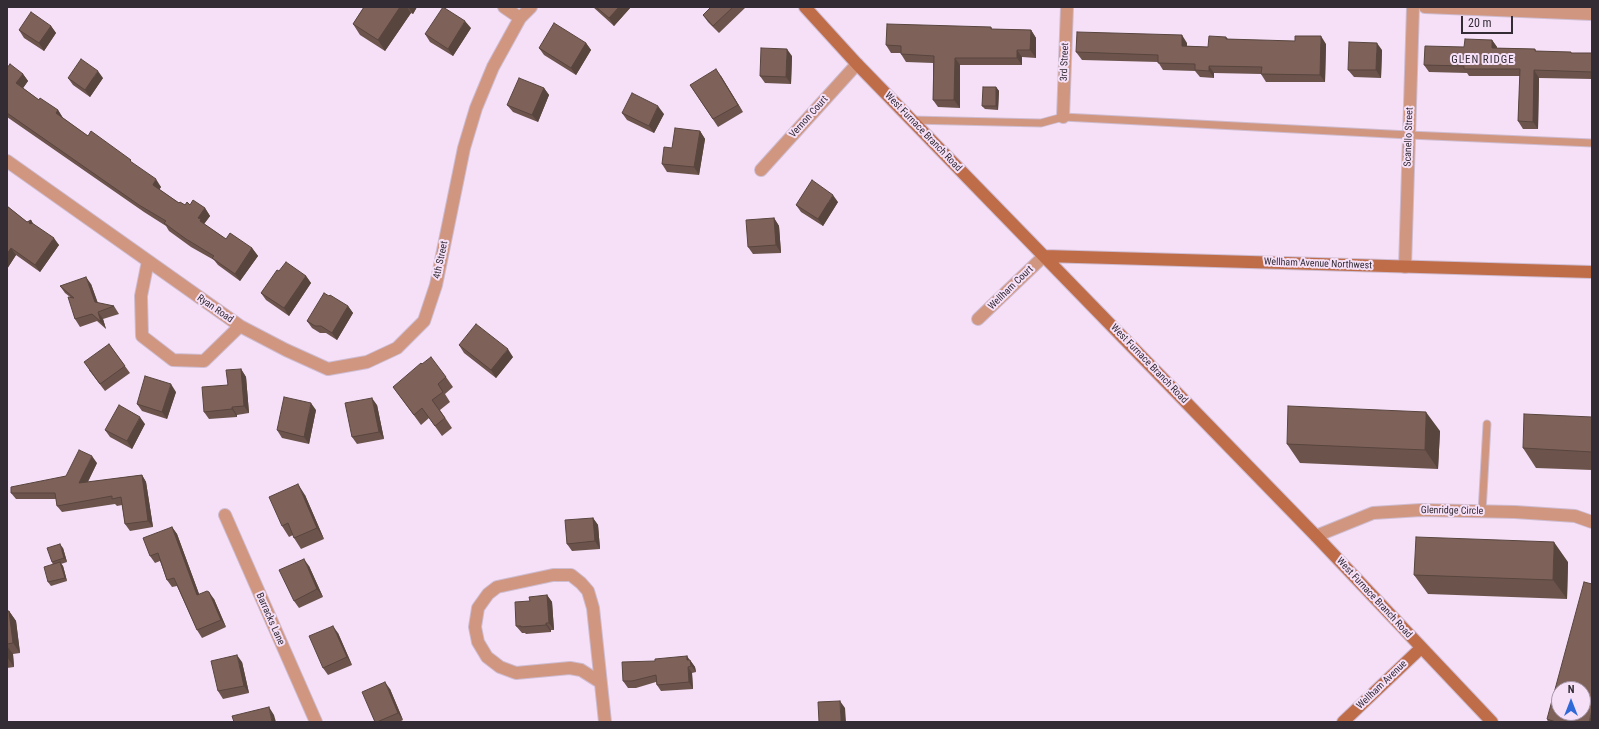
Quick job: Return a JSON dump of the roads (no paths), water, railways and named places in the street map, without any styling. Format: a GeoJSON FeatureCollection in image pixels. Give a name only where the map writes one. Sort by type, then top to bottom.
{"type":"FeatureCollection","features":[{"type":"Feature","properties":{"kind":"street"},"geometry":{"type":"LineString","coordinates":[[504,7],[520,18]]}},
{"type":"Feature","properties":{"kind":"street","name":"4th Street"},"geometry":{"type":"LineString","coordinates":[[240,326],[286,350],[328,369],[367,362],[397,348],[424,321],[436,285],[464,148],[476,108],[494,67],[520,18],[531,7]]}},
{"type":"Feature","properties":{"kind":"street","name":"West Furnace Branch Road"},"geometry":{"type":"LineString","coordinates":[[805,7],[857,64],[1316,536],[1420,648],[1492,722]]}},
{"type":"Feature","properties":{"kind":"street","name":"3rd Street"},"geometry":{"type":"LineString","coordinates":[[1063,117],[1067,7]]}},
{"type":"Feature","properties":{"kind":"street","name":"Scanello Street"},"geometry":{"type":"LineString","coordinates":[[1405,266],[1413,7]]}},
{"type":"Feature","properties":{"kind":"street"},"geometry":{"type":"LineString","coordinates":[[1425,7],[1592,14]]}},
{"type":"Feature","properties":{"kind":"street","name":"Vernon Court"},"geometry":{"type":"LineString","coordinates":[[762,170],[857,64]]}},
{"type":"Feature","properties":{"kind":"street","name":"Ryan Road"},"geometry":{"type":"LineString","coordinates":[[7,161],[240,326],[204,361],[173,360],[142,336],[141,296],[148,261]]}},
{"type":"Feature","properties":{"kind":"street","name":"Wellham Avenue Northwest"},"geometry":{"type":"LineString","coordinates":[[1044,256],[1592,272]]}},
{"type":"Feature","properties":{"kind":"street","name":"Wellham Court"},"geometry":{"type":"LineString","coordinates":[[978,319],[1044,256]]}},
{"type":"Feature","properties":{"kind":"street","name":"Glenridge Circle"},"geometry":{"type":"LineString","coordinates":[[1316,536],[1373,513],[1421,510],[1515,512],[1575,516],[1592,522]]}},
{"type":"Feature","properties":{"kind":"street","name":"Barracks Lane"},"geometry":{"type":"LineString","coordinates":[[225,515],[316,722]]}},
{"type":"Feature","properties":{"kind":"street"},"geometry":{"type":"LineString","coordinates":[[600,682],[581,670],[570,668],[516,673],[500,667],[487,657],[478,642],[475,627],[478,608],[488,594],[497,587],[553,575],[571,575],[581,583],[588,591],[593,608],[605,722]]}},
{"type":"Feature","properties":{"kind":"street","name":"Wellham Avenue"},"geometry":{"type":"LineString","coordinates":[[1343,722],[1420,648]]}},
{"type":"Feature","properties":{"kind":"lane"},"geometry":{"type":"LineString","coordinates":[[912,120],[1041,123],[1063,117],[1409,136],[1592,143]]}},
{"type":"Feature","properties":{"kind":"lane"},"geometry":{"type":"LineString","coordinates":[[1482,512],[1486,424]]}},
{"type":"Feature","properties":{"kind":"district","name":"GLEN RIDGE"},"geometry":{"type":"Point","coordinates":[1483,60]}}]}
